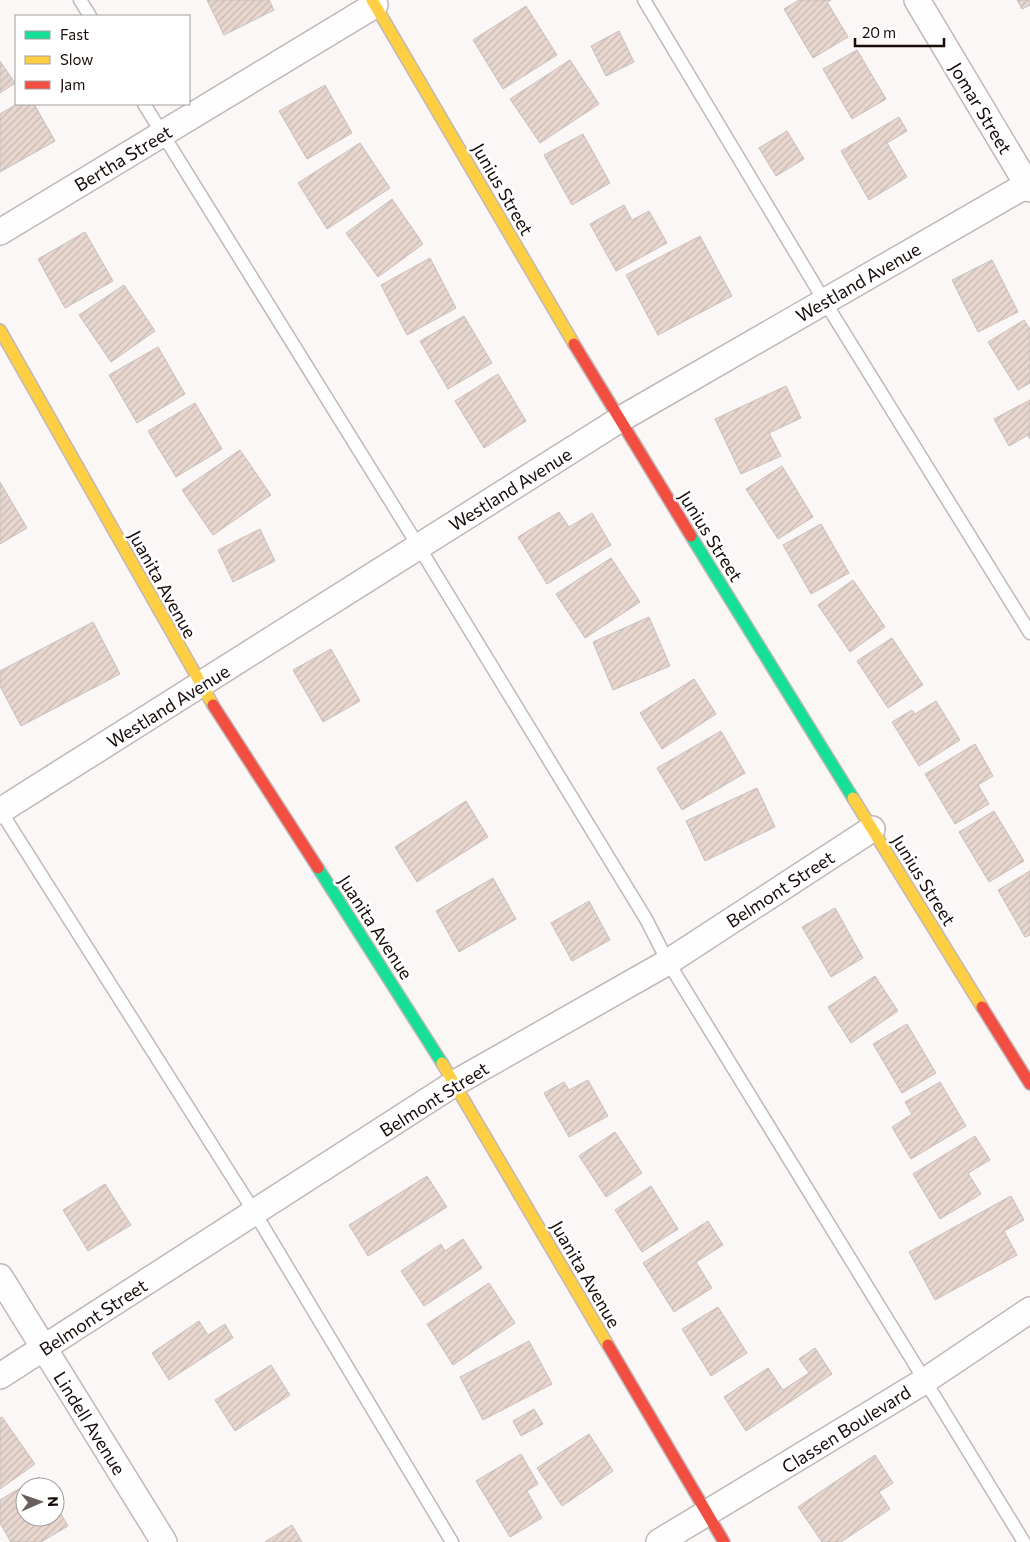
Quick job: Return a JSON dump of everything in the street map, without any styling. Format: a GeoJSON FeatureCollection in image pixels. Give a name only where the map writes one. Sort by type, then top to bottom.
{"type":"FeatureCollection","features":[{"type":"Feature","properties":{"kind":"street","name":"Jomar Street"},"geometry":{"type":"LineString","coordinates":[[917,0],[1029,186]]}},
{"type":"Feature","properties":{"kind":"street","name":"Bertha Street"},"geometry":{"type":"LineString","coordinates":[[0,232],[163,134],[373,2]]}},
{"type":"Feature","properties":{"kind":"street","name":"Junius Street"},"geometry":{"type":"LineString","coordinates":[[373,2],[619,420],[1030,1084]]}},
{"type":"Feature","properties":{"kind":"street","name":"Westland Avenue"},"geometry":{"type":"LineString","coordinates":[[0,811],[201,686],[619,420],[1029,186]]}},
{"type":"Feature","properties":{"kind":"street","name":"Juanita Avenue"},"geometry":{"type":"LineString","coordinates":[[0,330],[201,686],[455,1083],[724,1542]]}},
{"type":"Feature","properties":{"kind":"street","name":"Belmont Street"},"geometry":{"type":"LineString","coordinates":[[0,1376],[455,1083],[668,962],[872,829]]}},
{"type":"Feature","properties":{"kind":"street","name":"Lindell Avenue"},"geometry":{"type":"LineString","coordinates":[[0,1277],[164,1542]]}},
{"type":"Feature","properties":{"kind":"street","name":"Classen Boulevard"},"geometry":{"type":"LineString","coordinates":[[659,1542],[707,1515],[926,1380],[1030,1310]]}},
{"type":"Feature","properties":{"kind":"lane"},"geometry":{"type":"LineString","coordinates":[[80,0],[89,15]]}},
{"type":"Feature","properties":{"kind":"lane"},"geometry":{"type":"LineString","coordinates":[[644,0],[825,302],[1030,633]]}},
{"type":"Feature","properties":{"kind":"lane"},"geometry":{"type":"LineString","coordinates":[[145,105],[419,547],[646,919],[668,962],[1024,1542]]}},
{"type":"Feature","properties":{"kind":"lane"},"geometry":{"type":"LineString","coordinates":[[0,811],[254,1213],[452,1542]]}},
{"type":"Feature","properties":{"kind":"building"},"geometry":{"type":"Polygon","coordinates":[[[207,0],[269,0],[274,10],[224,35],[207,0]]]}},
{"type":"Feature","properties":{"kind":"building"},"geometry":{"type":"Polygon","coordinates":[[[799,0],[831,0],[827,2],[848,37],[813,58],[784,9],[799,0]]]}},
{"type":"Feature","properties":{"kind":"building"},"geometry":{"type":"Polygon","coordinates":[[[1017,0],[1030,0],[1030,5],[1022,9],[1017,0]]]}},
{"type":"Feature","properties":{"kind":"building"},"geometry":{"type":"Polygon","coordinates":[[[526,6],[557,55],[503,89],[473,40],[526,6]]]}},
{"type":"Feature","properties":{"kind":"building"},"geometry":{"type":"Polygon","coordinates":[[[619,31],[634,62],[606,76],[591,46],[619,31]]]}},
{"type":"Feature","properties":{"kind":"building"},"geometry":{"type":"Polygon","coordinates":[[[857,50],[886,99],[852,119],[823,69],[857,50]]]}},
{"type":"Feature","properties":{"kind":"building"},"geometry":{"type":"Polygon","coordinates":[[[570,60],[599,104],[540,143],[510,99],[570,60]]]}},
{"type":"Feature","properties":{"kind":"building"},"geometry":{"type":"Polygon","coordinates":[[[0,61],[15,83],[0,93],[0,61]]]}},
{"type":"Feature","properties":{"kind":"building"},"geometry":{"type":"Polygon","coordinates":[[[325,85],[352,133],[307,159],[279,111],[325,85]]]}},
{"type":"Feature","properties":{"kind":"building"},"geometry":{"type":"Polygon","coordinates":[[[15,105],[35,105],[55,141],[0,172],[0,114],[15,105]]]}},
{"type":"Feature","properties":{"kind":"building"},"geometry":{"type":"Polygon","coordinates":[[[899,117],[907,131],[887,143],[907,177],[869,200],[841,151],[899,117]]]}},
{"type":"Feature","properties":{"kind":"building"},"geometry":{"type":"Polygon","coordinates":[[[787,131],[804,159],[776,176],[759,148],[787,131]]]}},
{"type":"Feature","properties":{"kind":"building"},"geometry":{"type":"Polygon","coordinates":[[[583,134],[610,183],[572,205],[544,155],[583,134]]]}},
{"type":"Feature","properties":{"kind":"building"},"geometry":{"type":"Polygon","coordinates":[[[360,143],[390,188],[327,229],[298,183],[360,143]]]}},
{"type":"Feature","properties":{"kind":"building"},"geometry":{"type":"Polygon","coordinates":[[[392,199],[423,244],[378,277],[346,233],[392,199]]]}},
{"type":"Feature","properties":{"kind":"building"},"geometry":{"type":"Polygon","coordinates":[[[624,205],[632,220],[649,211],[667,243],[616,271],[590,224],[624,205]]]}},
{"type":"Feature","properties":{"kind":"building"},"geometry":{"type":"Polygon","coordinates":[[[85,232],[113,281],[65,308],[38,259],[85,232]]]}},
{"type":"Feature","properties":{"kind":"building"},"geometry":{"type":"Polygon","coordinates":[[[700,236],[732,296],[658,335],[626,275],[700,236]]]}},
{"type":"Feature","properties":{"kind":"building"},"geometry":{"type":"Polygon","coordinates":[[[430,258],[456,308],[407,335],[381,285],[430,258]]]}},
{"type":"Feature","properties":{"kind":"building"},"geometry":{"type":"Polygon","coordinates":[[[992,260],[1018,312],[978,332],[952,280],[992,260]]]}},
{"type":"Feature","properties":{"kind":"building"},"geometry":{"type":"Polygon","coordinates":[[[124,285],[155,331],[111,362],[79,315],[124,285]]]}},
{"type":"Feature","properties":{"kind":"building"},"geometry":{"type":"Polygon","coordinates":[[[464,316],[492,363],[448,389],[420,341],[464,316]]]}},
{"type":"Feature","properties":{"kind":"building"},"geometry":{"type":"Polygon","coordinates":[[[1024,320],[1030,329],[1030,383],[1018,390],[988,342],[1024,320]]]}},
{"type":"Feature","properties":{"kind":"building"},"geometry":{"type":"Polygon","coordinates":[[[158,347],[185,394],[137,423],[109,375],[158,347]]]}},
{"type":"Feature","properties":{"kind":"building"},"geometry":{"type":"Polygon","coordinates":[[[498,374],[526,421],[484,448],[455,401],[498,374]]]}},
{"type":"Feature","properties":{"kind":"building"},"geometry":{"type":"Polygon","coordinates":[[[786,386],[801,418],[769,433],[781,456],[741,474],[715,419],[786,386]]]}},
{"type":"Feature","properties":{"kind":"building"},"geometry":{"type":"Polygon","coordinates":[[[1030,400],[1030,439],[1028,435],[1009,446],[994,419],[1030,400]]]}},
{"type":"Feature","properties":{"kind":"building"},"geometry":{"type":"Polygon","coordinates":[[[195,403],[222,449],[176,477],[148,431],[195,403]]]}},
{"type":"Feature","properties":{"kind":"building"},"geometry":{"type":"Polygon","coordinates":[[[240,450],[271,495],[213,535],[182,490],[240,450]]]}},
{"type":"Feature","properties":{"kind":"building"},"geometry":{"type":"Polygon","coordinates":[[[782,466],[813,517],[778,539],[746,489],[782,466]]]}},
{"type":"Feature","properties":{"kind":"building"},"geometry":{"type":"Polygon","coordinates":[[[0,482],[27,528],[0,544],[0,482]]]}},
{"type":"Feature","properties":{"kind":"building"},"geometry":{"type":"Polygon","coordinates":[[[559,512],[569,527],[592,513],[611,545],[547,584],[518,537],[559,512]]]}},
{"type":"Feature","properties":{"kind":"building"},"geometry":{"type":"Polygon","coordinates":[[[821,524],[849,573],[811,594],[783,545],[821,524]]]}},
{"type":"Feature","properties":{"kind":"building"},"geometry":{"type":"Polygon","coordinates":[[[260,529],[275,561],[233,582],[218,550],[260,529]]]}},
{"type":"Feature","properties":{"kind":"building"},"geometry":{"type":"Polygon","coordinates":[[[611,558],[640,602],[585,638],[556,594],[611,558]]]}},
{"type":"Feature","properties":{"kind":"building"},"geometry":{"type":"Polygon","coordinates":[[[853,580],[885,627],[850,652],[818,605],[853,580]]]}},
{"type":"Feature","properties":{"kind":"building"},"geometry":{"type":"Polygon","coordinates":[[[649,617],[670,666],[613,690],[593,642],[649,617]]]}},
{"type":"Feature","properties":{"kind":"building"},"geometry":{"type":"Polygon","coordinates":[[[93,622],[120,674],[21,726],[0,686],[0,671],[93,622]]]}},
{"type":"Feature","properties":{"kind":"building"},"geometry":{"type":"Polygon","coordinates":[[[892,638],[923,685],[888,708],[857,661],[892,638]]]}},
{"type":"Feature","properties":{"kind":"building"},"geometry":{"type":"Polygon","coordinates":[[[331,649],[360,701],[323,722],[293,670],[331,649]]]}},
{"type":"Feature","properties":{"kind":"building"},"geometry":{"type":"Polygon","coordinates":[[[694,679],[716,714],[662,749],[640,713],[694,679]]]}},
{"type":"Feature","properties":{"kind":"building"},"geometry":{"type":"Polygon","coordinates":[[[936,701],[960,740],[919,766],[892,722],[912,710],[915,714],[936,701]]]}},
{"type":"Feature","properties":{"kind":"building"},"geometry":{"type":"Polygon","coordinates":[[[721,731],[745,773],[682,810],[657,768],[721,731]]]}},
{"type":"Feature","properties":{"kind":"building"},"geometry":{"type":"Polygon","coordinates":[[[975,744],[993,776],[978,785],[989,804],[955,824],[925,774],[975,744]]]}},
{"type":"Feature","properties":{"kind":"building"},"geometry":{"type":"Polygon","coordinates":[[[757,788],[775,827],[705,861],[686,821],[757,788]]]}},
{"type":"Feature","properties":{"kind":"building"},"geometry":{"type":"Polygon","coordinates":[[[466,801],[488,837],[417,882],[395,847],[466,801]]]}},
{"type":"Feature","properties":{"kind":"building"},"geometry":{"type":"Polygon","coordinates":[[[994,811],[1024,861],[989,882],[959,832],[994,811]]]}},
{"type":"Feature","properties":{"kind":"building"},"geometry":{"type":"Polygon","coordinates":[[[1030,871],[1030,935],[1025,937],[998,890],[1030,871]]]}},
{"type":"Feature","properties":{"kind":"building"},"geometry":{"type":"Polygon","coordinates":[[[493,878],[516,919],[459,952],[436,911],[493,878]]]}},
{"type":"Feature","properties":{"kind":"building"},"geometry":{"type":"Polygon","coordinates":[[[589,901],[610,940],[572,961],[551,923],[589,901]]]}},
{"type":"Feature","properties":{"kind":"building"},"geometry":{"type":"Polygon","coordinates":[[[835,908],[863,958],[831,977],[802,927],[835,908]]]}},
{"type":"Feature","properties":{"kind":"building"},"geometry":{"type":"Polygon","coordinates":[[[875,976],[898,1011],[851,1043],[828,1007],[875,976]]]}},
{"type":"Feature","properties":{"kind":"building"},"geometry":{"type":"Polygon","coordinates":[[[907,1024],[936,1073],[902,1093],[873,1044],[907,1024]]]}},
{"type":"Feature","properties":{"kind":"building"},"geometry":{"type":"Polygon","coordinates":[[[588,1080],[608,1116],[569,1137],[544,1093],[564,1082],[569,1090],[588,1080]]]}},
{"type":"Feature","properties":{"kind":"building"},"geometry":{"type":"Polygon","coordinates":[[[940,1082],[966,1126],[911,1159],[892,1127],[912,1114],[905,1102],[940,1082]]]}},
{"type":"Feature","properties":{"kind":"building"},"geometry":{"type":"Polygon","coordinates":[[[615,1132],[642,1173],[606,1197],[579,1156],[615,1132]]]}},
{"type":"Feature","properties":{"kind":"building"},"geometry":{"type":"Polygon","coordinates":[[[975,1136],[990,1160],[968,1173],[981,1194],[940,1219],[913,1174],[975,1136]]]}},
{"type":"Feature","properties":{"kind":"building"},"geometry":{"type":"Polygon","coordinates":[[[427,1176],[447,1207],[368,1256],[349,1225],[427,1176]]]}},
{"type":"Feature","properties":{"kind":"building"},"geometry":{"type":"Polygon","coordinates":[[[105,1184],[131,1225],[88,1251],[63,1210],[105,1184]]]}},
{"type":"Feature","properties":{"kind":"building"},"geometry":{"type":"Polygon","coordinates":[[[651,1186],[678,1229],[642,1252],[615,1210],[651,1186]]]}},
{"type":"Feature","properties":{"kind":"building"},"geometry":{"type":"Polygon","coordinates":[[[1011,1196],[1024,1220],[1004,1231],[1017,1255],[935,1300],[909,1252],[1011,1196]]]}},
{"type":"Feature","properties":{"kind":"building"},"geometry":{"type":"Polygon","coordinates":[[[708,1221],[723,1245],[696,1262],[712,1288],[674,1312],[643,1263],[708,1221]]]}},
{"type":"Feature","properties":{"kind":"building"},"geometry":{"type":"Polygon","coordinates":[[[463,1239],[482,1268],[424,1306],[401,1271],[441,1244],[445,1251],[463,1239]]]}},
{"type":"Feature","properties":{"kind":"building"},"geometry":{"type":"Polygon","coordinates":[[[489,1283],[515,1323],[453,1365],[427,1324],[489,1283]]]}},
{"type":"Feature","properties":{"kind":"building"},"geometry":{"type":"Polygon","coordinates":[[[718,1307],[747,1353],[711,1376],[682,1329],[718,1307]]]}},
{"type":"Feature","properties":{"kind":"building"},"geometry":{"type":"Polygon","coordinates":[[[199,1321],[208,1335],[225,1324],[233,1338],[169,1380],[152,1353],[199,1321]]]}},
{"type":"Feature","properties":{"kind":"building"},"geometry":{"type":"Polygon","coordinates":[[[529,1341],[552,1384],[483,1420],[460,1377],[529,1341]]]}},
{"type":"Feature","properties":{"kind":"building"},"geometry":{"type":"Polygon","coordinates":[[[815,1348],[832,1374],[746,1431],[724,1397],[768,1368],[783,1390],[809,1373],[799,1359],[815,1348]]]}},
{"type":"Feature","properties":{"kind":"building"},"geometry":{"type":"Polygon","coordinates":[[[271,1365],[290,1395],[235,1431],[215,1400],[271,1365]]]}},
{"type":"Feature","properties":{"kind":"building"},"geometry":{"type":"Polygon","coordinates":[[[534,1409],[543,1424],[521,1436],[513,1421],[534,1409]]]}},
{"type":"Feature","properties":{"kind":"building"},"geometry":{"type":"Polygon","coordinates":[[[2,1417],[35,1464],[0,1489],[0,1418],[2,1417]]]}},
{"type":"Feature","properties":{"kind":"building"},"geometry":{"type":"Polygon","coordinates":[[[589,1434],[613,1471],[562,1506],[537,1468],[589,1434]]]}},
{"type":"Feature","properties":{"kind":"building"},"geometry":{"type":"Polygon","coordinates":[[[521,1454],[538,1484],[527,1491],[542,1518],[510,1537],[476,1481],[521,1454]]]}},
{"type":"Feature","properties":{"kind":"building"},"geometry":{"type":"Polygon","coordinates":[[[875,1455],[893,1483],[879,1492],[890,1509],[841,1542],[822,1542],[798,1507],[875,1455]]]}},
{"type":"Feature","properties":{"kind":"building"},"geometry":{"type":"Polygon","coordinates":[[[15,1491],[15,1527],[65,1527],[65,1521],[68,1526],[41,1542],[11,1542],[0,1523],[0,1500],[15,1491]]]}},
{"type":"Feature","properties":{"kind":"building"},"geometry":{"type":"Polygon","coordinates":[[[292,1525],[302,1542],[265,1542],[292,1525]]]}},
{"type":"Feature","properties":{"kind":"traffic: fast"},"geometry":{"type":"LineString","coordinates":[[691,536],[853,798]]}},
{"type":"Feature","properties":{"kind":"traffic: fast"},"geometry":{"type":"LineString","coordinates":[[318,868],[442,1063]]}},
{"type":"Feature","properties":{"kind":"traffic: slow"},"geometry":{"type":"LineString","coordinates":[[372,0],[574,344]]}},
{"type":"Feature","properties":{"kind":"traffic: slow"},"geometry":{"type":"LineString","coordinates":[[0,330],[213,705]]}},
{"type":"Feature","properties":{"kind":"traffic: slow"},"geometry":{"type":"LineString","coordinates":[[853,798],[982,1007]]}},
{"type":"Feature","properties":{"kind":"traffic: slow"},"geometry":{"type":"LineString","coordinates":[[442,1063],[608,1345]]}},
{"type":"Feature","properties":{"kind":"traffic: jam"},"geometry":{"type":"LineString","coordinates":[[574,344],[691,536]]}},
{"type":"Feature","properties":{"kind":"traffic: jam"},"geometry":{"type":"LineString","coordinates":[[213,705],[318,868]]}},
{"type":"Feature","properties":{"kind":"traffic: jam"},"geometry":{"type":"LineString","coordinates":[[982,1007],[1030,1084]]}},
{"type":"Feature","properties":{"kind":"traffic: jam"},"geometry":{"type":"LineString","coordinates":[[608,1345],[724,1542]]}}]}
